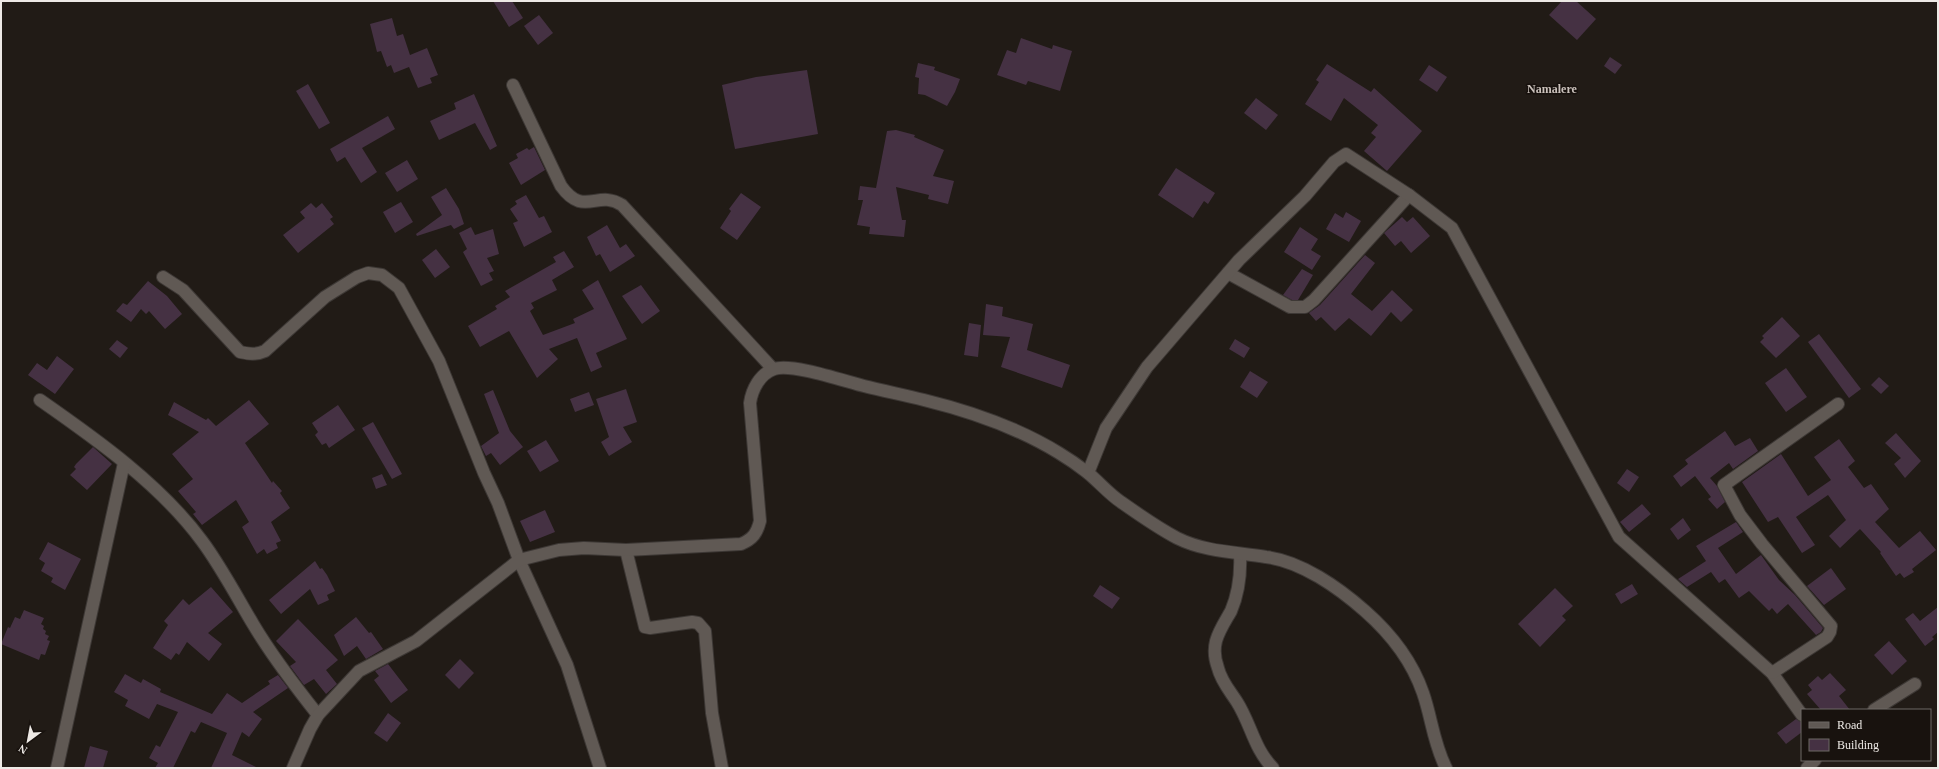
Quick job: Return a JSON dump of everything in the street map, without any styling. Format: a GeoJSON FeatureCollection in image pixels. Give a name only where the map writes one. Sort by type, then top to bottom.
{"type":"FeatureCollection","features":[{"type":"Feature","properties":{"kind":"street"},"geometry":{"type":"LineString","coordinates":[[513,84],[561,186],[569,198],[585,202],[607,199],[616,201],[622,205],[773,369]]}},
{"type":"Feature","properties":{"kind":"street"},"geometry":{"type":"LineString","coordinates":[[1088,473],[1106,428],[1147,367],[1228,273],[1306,196],[1334,162],[1346,154],[1409,195],[1452,228],[1618,537],[1772,673],[1801,715]]}},
{"type":"Feature","properties":{"kind":"street"},"geometry":{"type":"LineString","coordinates":[[1228,273],[1290,307],[1305,307],[1314,300],[1409,195]]}},
{"type":"Feature","properties":{"kind":"street"},"geometry":{"type":"LineString","coordinates":[[163,277],[183,290],[240,352],[251,354],[258,354],[265,351],[325,297],[357,277],[368,273],[382,275],[399,288],[439,361],[484,474],[498,503],[519,560],[567,665],[600,768]]}},
{"type":"Feature","properties":{"kind":"street"},"geometry":{"type":"LineString","coordinates":[[293,768],[310,729],[318,715],[359,671],[416,641],[519,560],[559,550],[584,548],[626,550],[740,544],[749,541],[754,536],[760,521],[750,403],[754,386],[761,378],[773,369],[785,367],[800,369],[886,392],[924,400],[971,414],[1027,437],[1058,453],[1088,473],[1120,501],[1178,538],[1214,551],[1288,561],[1305,569],[1364,610],[1392,638],[1409,662],[1423,692],[1437,750],[1446,768]]}},
{"type":"Feature","properties":{"kind":"street"},"geometry":{"type":"LineString","coordinates":[[40,400],[77,426],[124,463],[162,496],[203,541],[254,625],[296,687],[318,715]]}},
{"type":"Feature","properties":{"kind":"street"},"geometry":{"type":"LineString","coordinates":[[1772,673],[1827,637],[1831,626],[1762,544],[1740,514],[1724,485],[1838,404]]}},
{"type":"Feature","properties":{"kind":"street"},"geometry":{"type":"LineString","coordinates":[[57,768],[124,463]]}},
{"type":"Feature","properties":{"kind":"street"},"geometry":{"type":"LineString","coordinates":[[626,550],[645,627],[650,628],[692,622],[698,623],[705,631],[712,713],[722,768]]}},
{"type":"Feature","properties":{"kind":"street"},"geometry":{"type":"LineString","coordinates":[[1240,554],[1241,577],[1237,596],[1216,641],[1215,654],[1218,668],[1226,688],[1237,703],[1256,744],[1266,761],[1273,768]]}},
{"type":"Feature","properties":{"kind":"street"},"geometry":{"type":"LineString","coordinates":[[1876,709],[1915,684]]}},
{"type":"Feature","properties":{"kind":"building"},"geometry":{"type":"Polygon","coordinates":[[[493,1],[512,1],[523,18],[509,27],[493,1]]]}},
{"type":"Feature","properties":{"kind":"building"},"geometry":{"type":"Polygon","coordinates":[[[1562,1],[1576,1],[1596,19],[1577,40],[1549,15],[1562,1]]]}},
{"type":"Feature","properties":{"kind":"building"},"geometry":{"type":"Polygon","coordinates":[[[539,15],[553,33],[538,45],[524,26],[539,15]]]}},
{"type":"Feature","properties":{"kind":"building"},"geometry":{"type":"Polygon","coordinates":[[[392,18],[397,36],[403,34],[410,55],[427,48],[438,75],[430,78],[432,83],[418,88],[409,67],[394,73],[391,65],[387,67],[381,51],[377,52],[370,24],[392,18]]]}},
{"type":"Feature","properties":{"kind":"building"},"geometry":{"type":"Polygon","coordinates":[[[1021,38],[1052,49],[1053,45],[1072,51],[1060,91],[1028,81],[1026,85],[997,75],[1007,50],[1016,53],[1021,38]]]}},
{"type":"Feature","properties":{"kind":"building"},"geometry":{"type":"Polygon","coordinates":[[[1610,57],[1622,65],[1615,74],[1604,66],[1610,57]]]}},
{"type":"Feature","properties":{"kind":"building"},"geometry":{"type":"Polygon","coordinates":[[[918,63],[935,67],[934,70],[960,79],[947,106],[925,95],[918,94],[919,78],[915,77],[918,63]]]}},
{"type":"Feature","properties":{"kind":"building"},"geometry":{"type":"Polygon","coordinates":[[[1327,64],[1371,92],[1374,88],[1422,131],[1387,171],[1364,151],[1376,137],[1371,133],[1378,125],[1344,98],[1331,121],[1305,104],[1319,82],[1316,80],[1327,64]]]}},
{"type":"Feature","properties":{"kind":"building"},"geometry":{"type":"Polygon","coordinates":[[[1429,65],[1447,77],[1437,92],[1419,80],[1429,65]]]}},
{"type":"Feature","properties":{"kind":"building"},"geometry":{"type":"Polygon","coordinates":[[[807,70],[818,134],[735,149],[722,85],[756,77],[807,70]]]}},
{"type":"Feature","properties":{"kind":"building"},"geometry":{"type":"Polygon","coordinates":[[[308,84],[330,123],[319,129],[296,91],[308,84]]]}},
{"type":"Feature","properties":{"kind":"building"},"geometry":{"type":"Polygon","coordinates":[[[474,94],[497,146],[490,150],[475,123],[439,140],[430,121],[456,109],[454,103],[474,94]]]}},
{"type":"Feature","properties":{"kind":"building"},"geometry":{"type":"Polygon","coordinates":[[[1256,98],[1278,115],[1266,130],[1244,113],[1256,98]]]}},
{"type":"Feature","properties":{"kind":"building"},"geometry":{"type":"Polygon","coordinates":[[[388,116],[395,129],[362,148],[377,172],[361,183],[345,157],[337,162],[330,149],[388,116]]]}},
{"type":"Feature","properties":{"kind":"building"},"geometry":{"type":"Polygon","coordinates":[[[896,130],[915,135],[914,137],[944,150],[933,176],[954,181],[948,204],[928,199],[929,195],[896,187],[902,220],[906,220],[904,237],[869,234],[870,227],[857,225],[863,200],[858,200],[860,186],[876,188],[887,131],[896,130]]]}},
{"type":"Feature","properties":{"kind":"building"},"geometry":{"type":"Polygon","coordinates":[[[534,147],[545,170],[521,185],[509,163],[518,158],[516,154],[527,148],[529,150],[534,147]]]}},
{"type":"Feature","properties":{"kind":"building"},"geometry":{"type":"Polygon","coordinates":[[[407,160],[418,179],[397,192],[385,173],[407,160]]]}},
{"type":"Feature","properties":{"kind":"building"},"geometry":{"type":"Polygon","coordinates":[[[1176,168],[1215,193],[1208,204],[1204,201],[1193,218],[1158,195],[1176,168]]]}},
{"type":"Feature","properties":{"kind":"building"},"geometry":{"type":"Polygon","coordinates":[[[446,188],[459,209],[464,224],[454,229],[451,225],[417,236],[416,234],[442,215],[431,197],[446,188]]]}},
{"type":"Feature","properties":{"kind":"building"},"geometry":{"type":"Polygon","coordinates":[[[741,193],[761,207],[737,240],[720,228],[731,211],[729,209],[741,193]]]}},
{"type":"Feature","properties":{"kind":"building"},"geometry":{"type":"Polygon","coordinates":[[[526,195],[539,218],[544,216],[552,232],[524,247],[513,223],[518,221],[510,209],[517,204],[515,201],[526,195]]]}},
{"type":"Feature","properties":{"kind":"building"},"geometry":{"type":"Polygon","coordinates":[[[401,202],[413,222],[395,233],[383,212],[401,202]]]}},
{"type":"Feature","properties":{"kind":"building"},"geometry":{"type":"Polygon","coordinates":[[[311,203],[316,208],[322,203],[333,217],[330,219],[334,224],[298,253],[283,235],[305,218],[300,212],[311,203]]]}},
{"type":"Feature","properties":{"kind":"building"},"geometry":{"type":"Polygon","coordinates":[[[1346,212],[1361,221],[1349,242],[1326,229],[1335,213],[1343,218],[1346,212]]]}},
{"type":"Feature","properties":{"kind":"building"},"geometry":{"type":"Polygon","coordinates":[[[1402,217],[1407,222],[1413,217],[1430,236],[1411,253],[1401,241],[1395,246],[1384,233],[1402,217]]]}},
{"type":"Feature","properties":{"kind":"building"},"geometry":{"type":"Polygon","coordinates":[[[607,225],[620,248],[626,244],[635,256],[610,272],[600,254],[596,256],[587,237],[607,225]]]}},
{"type":"Feature","properties":{"kind":"building"},"geometry":{"type":"Polygon","coordinates":[[[471,227],[475,235],[493,229],[499,254],[487,258],[494,271],[489,273],[493,280],[481,286],[463,252],[467,249],[459,233],[471,227]]]}},
{"type":"Feature","properties":{"kind":"building"},"geometry":{"type":"Polygon","coordinates":[[[1300,227],[1318,239],[1311,250],[1321,256],[1312,270],[1284,252],[1300,227]]]}},
{"type":"Feature","properties":{"kind":"building"},"geometry":{"type":"Polygon","coordinates":[[[436,249],[450,267],[435,278],[422,260],[436,249]]]}},
{"type":"Feature","properties":{"kind":"building"},"geometry":{"type":"Polygon","coordinates":[[[564,251],[574,267],[552,280],[557,290],[531,303],[534,308],[530,311],[543,335],[575,323],[573,319],[594,309],[582,290],[598,280],[627,339],[596,353],[602,367],[591,372],[577,338],[549,349],[558,359],[537,378],[509,331],[480,347],[468,326],[497,309],[495,306],[510,297],[505,291],[556,262],[553,257],[564,251]]]}},
{"type":"Feature","properties":{"kind":"building"},"geometry":{"type":"Polygon","coordinates":[[[1365,255],[1375,263],[1351,294],[1372,311],[1392,290],[1413,310],[1401,322],[1391,312],[1371,336],[1349,318],[1335,331],[1321,317],[1316,321],[1309,313],[1320,305],[1365,255]]]}},
{"type":"Feature","properties":{"kind":"building"},"geometry":{"type":"Polygon","coordinates":[[[1302,269],[1313,275],[1298,300],[1292,300],[1283,295],[1302,269]]]}},
{"type":"Feature","properties":{"kind":"building"},"geometry":{"type":"Polygon","coordinates":[[[148,281],[167,296],[182,314],[165,329],[149,311],[146,314],[141,309],[131,322],[116,311],[123,303],[127,305],[148,281]]]}},
{"type":"Feature","properties":{"kind":"building"},"geometry":{"type":"Polygon","coordinates":[[[641,285],[660,311],[642,324],[622,296],[641,285]]]}},
{"type":"Feature","properties":{"kind":"building"},"geometry":{"type":"Polygon","coordinates":[[[986,304],[1003,307],[1002,316],[1033,324],[1027,350],[1070,365],[1062,388],[1001,367],[1010,337],[983,335],[986,304]]]}},
{"type":"Feature","properties":{"kind":"building"},"geometry":{"type":"Polygon","coordinates":[[[1782,317],[1800,336],[1776,358],[1760,342],[1764,338],[1762,336],[1782,317]]]}},
{"type":"Feature","properties":{"kind":"building"},"geometry":{"type":"Polygon","coordinates":[[[969,323],[981,325],[978,357],[964,355],[969,323]]]}},
{"type":"Feature","properties":{"kind":"building"},"geometry":{"type":"Polygon","coordinates":[[[1819,334],[1861,389],[1849,398],[1808,342],[1819,334]]]}},
{"type":"Feature","properties":{"kind":"building"},"geometry":{"type":"Polygon","coordinates":[[[1235,339],[1250,348],[1244,358],[1229,349],[1235,339]]]}},
{"type":"Feature","properties":{"kind":"building"},"geometry":{"type":"Polygon","coordinates":[[[117,340],[128,348],[120,358],[109,349],[117,340]]]}},
{"type":"Feature","properties":{"kind":"building"},"geometry":{"type":"Polygon","coordinates":[[[57,356],[74,369],[55,394],[28,375],[37,363],[47,370],[57,356]]]}},
{"type":"Feature","properties":{"kind":"building"},"geometry":{"type":"Polygon","coordinates":[[[1786,368],[1807,397],[1786,412],[1765,383],[1786,368]]]}},
{"type":"Feature","properties":{"kind":"building"},"geometry":{"type":"Polygon","coordinates":[[[1250,371],[1268,382],[1257,398],[1240,387],[1250,371]]]}},
{"type":"Feature","properties":{"kind":"building"},"geometry":{"type":"Polygon","coordinates":[[[1879,377],[1889,386],[1881,394],[1871,385],[1879,377]]]}},
{"type":"Feature","properties":{"kind":"building"},"geometry":{"type":"Polygon","coordinates":[[[626,389],[637,422],[623,427],[632,442],[609,456],[601,442],[609,437],[596,399],[626,389]]]}},
{"type":"Feature","properties":{"kind":"building"},"geometry":{"type":"Polygon","coordinates":[[[493,390],[510,431],[523,447],[500,465],[491,453],[486,456],[481,446],[499,433],[484,394],[493,390]]]}},
{"type":"Feature","properties":{"kind":"building"},"geometry":{"type":"Polygon","coordinates":[[[589,392],[594,405],[575,412],[570,399],[589,392]]]}},
{"type":"Feature","properties":{"kind":"building"},"geometry":{"type":"Polygon","coordinates":[[[249,400],[269,424],[245,443],[272,483],[273,481],[282,491],[280,493],[290,508],[271,522],[281,541],[276,543],[278,548],[267,554],[264,549],[257,554],[242,527],[249,522],[236,500],[202,525],[193,514],[196,512],[178,491],[193,479],[172,454],[199,432],[168,415],[174,402],[206,420],[208,418],[216,426],[249,400]]]}},
{"type":"Feature","properties":{"kind":"building"},"geometry":{"type":"Polygon","coordinates":[[[338,405],[355,430],[329,448],[326,443],[322,445],[315,435],[318,432],[312,423],[338,405]]]}},
{"type":"Feature","properties":{"kind":"building"},"geometry":{"type":"Polygon","coordinates":[[[373,422],[402,474],[392,479],[362,428],[373,422]]]}},
{"type":"Feature","properties":{"kind":"building"},"geometry":{"type":"Polygon","coordinates":[[[1725,431],[1735,446],[1750,438],[1758,451],[1733,469],[1729,463],[1710,478],[1717,486],[1725,502],[1717,509],[1708,499],[1711,497],[1695,476],[1681,487],[1673,476],[1688,464],[1685,460],[1725,431]]]}},
{"type":"Feature","properties":{"kind":"building"},"geometry":{"type":"Polygon","coordinates":[[[1896,433],[1921,461],[1905,478],[1894,464],[1901,458],[1885,443],[1896,433]]]}},
{"type":"Feature","properties":{"kind":"building"},"geometry":{"type":"Polygon","coordinates":[[[1839,439],[1855,461],[1848,467],[1864,488],[1871,484],[1889,509],[1875,522],[1899,548],[1920,531],[1936,550],[1912,569],[1914,572],[1904,578],[1900,573],[1896,576],[1880,553],[1881,552],[1860,529],[1840,548],[1829,536],[1846,520],[1828,495],[1796,517],[1815,545],[1802,553],[1778,517],[1768,522],[1742,482],[1781,454],[1808,496],[1831,480],[1814,457],[1839,439]]]}},
{"type":"Feature","properties":{"kind":"building"},"geometry":{"type":"Polygon","coordinates":[[[546,440],[559,461],[540,472],[527,451],[546,440]]]}},
{"type":"Feature","properties":{"kind":"building"},"geometry":{"type":"Polygon","coordinates":[[[93,447],[112,464],[87,490],[70,475],[76,469],[74,467],[76,464],[93,447]]]}},
{"type":"Feature","properties":{"kind":"building"},"geometry":{"type":"Polygon","coordinates":[[[1627,469],[1639,477],[1629,492],[1617,483],[1627,469]]]}},
{"type":"Feature","properties":{"kind":"building"},"geometry":{"type":"Polygon","coordinates":[[[382,474],[387,485],[376,489],[372,478],[382,474]]]}},
{"type":"Feature","properties":{"kind":"building"},"geometry":{"type":"Polygon","coordinates":[[[1642,504],[1651,514],[1629,532],[1620,522],[1642,504]]]}},
{"type":"Feature","properties":{"kind":"building"},"geometry":{"type":"Polygon","coordinates":[[[545,510],[555,532],[530,542],[520,521],[545,510]]]}},
{"type":"Feature","properties":{"kind":"building"},"geometry":{"type":"Polygon","coordinates":[[[1683,518],[1691,530],[1678,540],[1670,529],[1683,518]]]}},
{"type":"Feature","properties":{"kind":"building"},"geometry":{"type":"Polygon","coordinates":[[[1736,522],[1743,532],[1718,548],[1736,574],[1761,555],[1779,580],[1795,595],[1823,628],[1821,632],[1816,635],[1788,604],[1777,614],[1772,608],[1769,611],[1749,591],[1739,598],[1725,579],[1719,583],[1711,572],[1687,587],[1678,579],[1706,561],[1696,546],[1736,522]]]}},
{"type":"Feature","properties":{"kind":"building"},"geometry":{"type":"Polygon","coordinates":[[[48,542],[81,559],[65,590],[51,582],[53,578],[41,571],[45,563],[39,559],[48,542]]]}},
{"type":"Feature","properties":{"kind":"building"},"geometry":{"type":"Polygon","coordinates":[[[315,561],[320,569],[322,568],[327,575],[335,591],[327,595],[329,600],[318,605],[310,589],[281,614],[269,600],[315,561]]]}},
{"type":"Feature","properties":{"kind":"building"},"geometry":{"type":"Polygon","coordinates":[[[1831,568],[1846,589],[1824,605],[1807,586],[1831,568]]]}},
{"type":"Feature","properties":{"kind":"building"},"geometry":{"type":"Polygon","coordinates":[[[1632,584],[1638,594],[1621,604],[1615,594],[1632,584]]]}},
{"type":"Feature","properties":{"kind":"building"},"geometry":{"type":"Polygon","coordinates":[[[1100,585],[1120,598],[1112,609],[1093,596],[1100,585]]]}},
{"type":"Feature","properties":{"kind":"building"},"geometry":{"type":"Polygon","coordinates":[[[211,587],[233,612],[208,633],[222,644],[209,661],[187,642],[179,655],[176,653],[171,660],[153,648],[168,625],[164,621],[183,599],[189,605],[211,587]]]}},
{"type":"Feature","properties":{"kind":"building"},"geometry":{"type":"Polygon","coordinates":[[[1555,588],[1573,606],[1562,616],[1566,620],[1540,647],[1518,624],[1555,588]]]}},
{"type":"Feature","properties":{"kind":"building"},"geometry":{"type":"Polygon","coordinates":[[[1938,607],[1938,632],[1932,637],[1934,639],[1925,646],[1905,619],[1913,613],[1920,621],[1938,607]]]}},
{"type":"Feature","properties":{"kind":"building"},"geometry":{"type":"Polygon","coordinates":[[[24,610],[44,618],[41,624],[44,626],[43,629],[46,631],[45,634],[49,636],[47,640],[50,641],[45,655],[41,654],[39,660],[1,644],[8,627],[10,628],[15,617],[20,619],[24,610]]]}},
{"type":"Feature","properties":{"kind":"building"},"geometry":{"type":"Polygon","coordinates":[[[356,617],[369,633],[371,632],[383,649],[366,659],[357,646],[344,656],[334,635],[356,617]]]}},
{"type":"Feature","properties":{"kind":"building"},"geometry":{"type":"Polygon","coordinates":[[[298,619],[338,660],[326,670],[337,684],[326,694],[314,679],[304,685],[290,666],[296,662],[276,641],[298,619]]]}},
{"type":"Feature","properties":{"kind":"building"},"geometry":{"type":"Polygon","coordinates":[[[1889,641],[1907,661],[1892,675],[1874,655],[1889,641]]]}},
{"type":"Feature","properties":{"kind":"building"},"geometry":{"type":"Polygon","coordinates":[[[460,659],[474,673],[459,689],[445,675],[460,659]]]}},
{"type":"Feature","properties":{"kind":"building"},"geometry":{"type":"Polygon","coordinates":[[[388,664],[408,690],[391,703],[374,680],[379,676],[375,671],[388,664]]]}},
{"type":"Feature","properties":{"kind":"building"},"geometry":{"type":"Polygon","coordinates":[[[1830,673],[1846,690],[1839,696],[1849,709],[1820,709],[1807,694],[1812,690],[1808,685],[1818,676],[1822,680],[1830,673]]]}},
{"type":"Feature","properties":{"kind":"building"},"geometry":{"type":"Polygon","coordinates":[[[125,674],[141,683],[143,679],[161,689],[160,692],[212,714],[227,693],[242,703],[270,684],[268,681],[278,675],[288,688],[253,712],[262,719],[249,737],[242,732],[232,755],[258,768],[211,768],[227,733],[201,722],[195,733],[191,731],[173,768],[155,768],[158,763],[149,758],[156,745],[160,747],[178,712],[157,704],[149,719],[125,706],[128,700],[114,692],[125,674]]]}},
{"type":"Feature","properties":{"kind":"building"},"geometry":{"type":"Polygon","coordinates":[[[388,713],[401,723],[387,742],[374,733],[388,713]]]}},
{"type":"Feature","properties":{"kind":"building"},"geometry":{"type":"Polygon","coordinates":[[[1796,719],[1801,722],[1801,733],[1786,744],[1777,733],[1796,719]]]}},
{"type":"Feature","properties":{"kind":"building"},"geometry":{"type":"Polygon","coordinates":[[[90,746],[108,751],[103,768],[84,768],[90,746]]]}},
{"type":"Feature","properties":{"kind":"district","name":"Namalere"},"geometry":{"type":"Point","coordinates":[1552,89]}}]}
